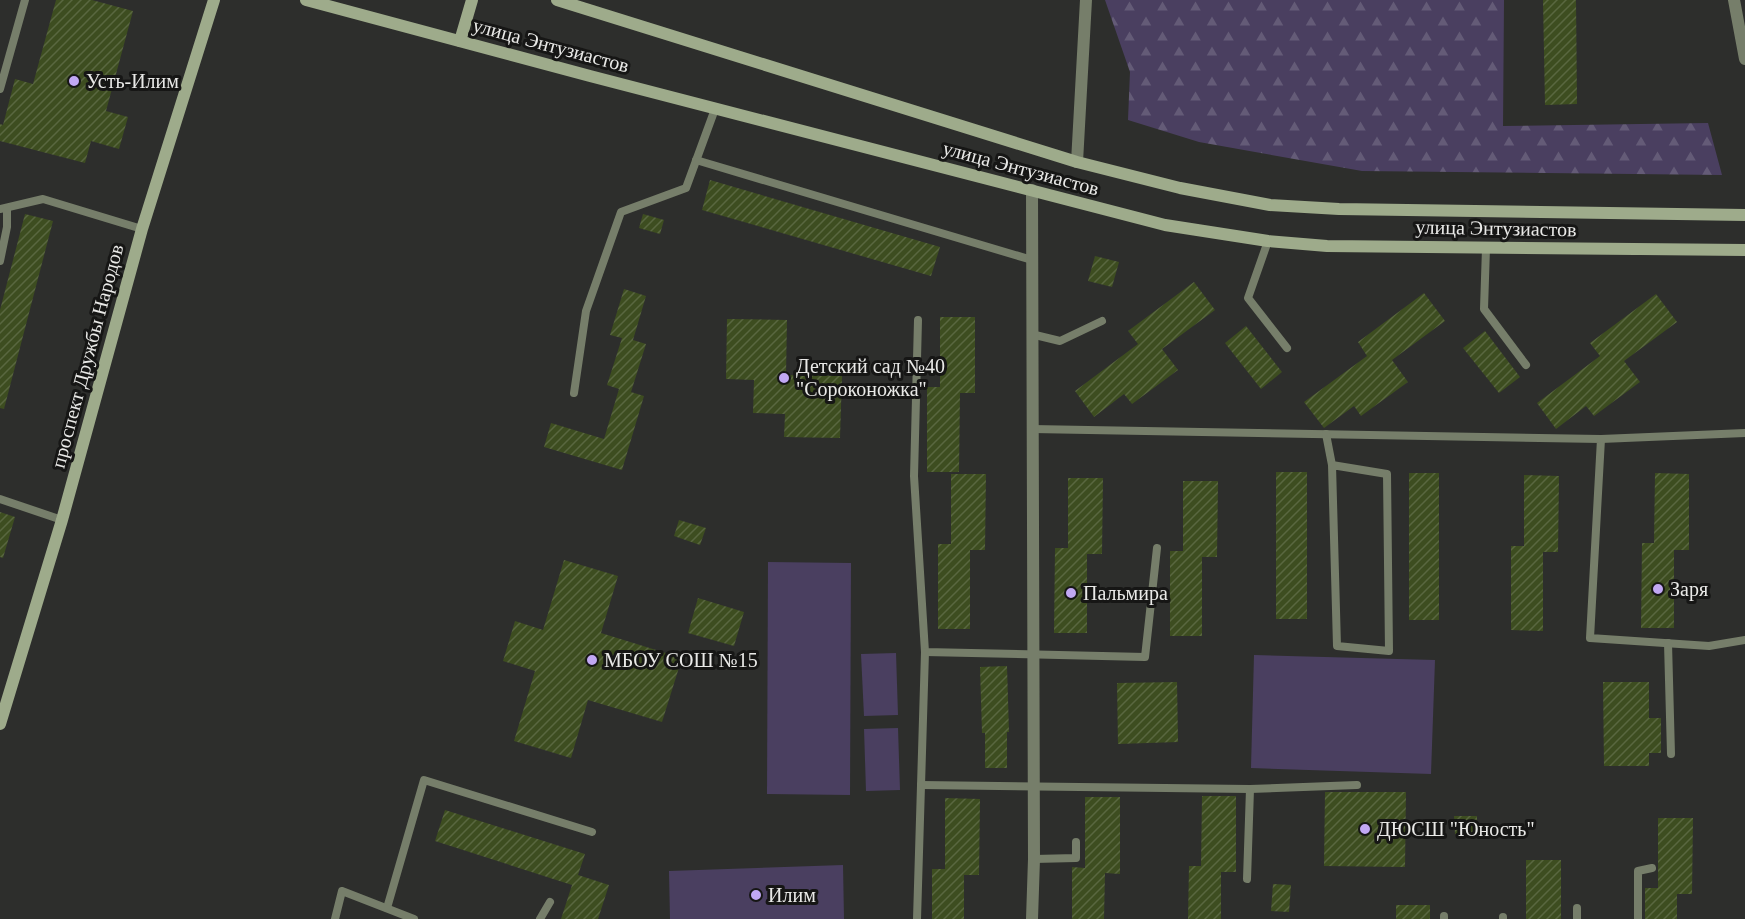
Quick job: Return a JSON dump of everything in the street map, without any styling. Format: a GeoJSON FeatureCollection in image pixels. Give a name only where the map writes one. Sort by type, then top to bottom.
{"type":"FeatureCollection","features":[{"type":"Feature","properties":{"kind":"street","name":"проспект Дружбы Народов"},"geometry":{"type":"LineString","coordinates":[[0,724],[62,520],[142,229],[214,0]]}},
{"type":"Feature","properties":{"kind":"street","name":"улица Энтузиастов"},"geometry":{"type":"LineString","coordinates":[[306,0],[715,109],[1165,225],[1268,241],[1328,246],[1745,250]]}},
{"type":"Feature","properties":{"kind":"street"},"geometry":{"type":"LineString","coordinates":[[460,41],[472,0]]}},
{"type":"Feature","properties":{"kind":"street","name":"улица Энтузиастов"},"geometry":{"type":"LineString","coordinates":[[557,0],[1077,162],[1180,188],[1270,205],[1339,209],[1745,215]]}},
{"type":"Feature","properties":{"kind":"street"},"geometry":{"type":"LineString","coordinates":[[1077,162],[1086,0]]}},
{"type":"Feature","properties":{"kind":"street"},"geometry":{"type":"LineString","coordinates":[[1734,0],[1742,26],[1745,59]]}},
{"type":"Feature","properties":{"kind":"street"},"geometry":{"type":"LineString","coordinates":[[1032,190],[1034,787],[1032,919]]}},
{"type":"Feature","properties":{"kind":"lane"},"geometry":{"type":"LineString","coordinates":[[0,89],[25,0]]}},
{"type":"Feature","properties":{"kind":"lane"},"geometry":{"type":"LineString","coordinates":[[574,393],[586,311],[621,212],[686,188],[715,109]]}},
{"type":"Feature","properties":{"kind":"lane"},"geometry":{"type":"LineString","coordinates":[[696,159],[1032,260]]}},
{"type":"Feature","properties":{"kind":"lane"},"geometry":{"type":"LineString","coordinates":[[0,261],[7,227],[4,209],[43,199],[142,229]]}},
{"type":"Feature","properties":{"kind":"lane"},"geometry":{"type":"LineString","coordinates":[[1268,241],[1248,298],[1287,348]]}},
{"type":"Feature","properties":{"kind":"lane"},"geometry":{"type":"LineString","coordinates":[[1486,248],[1484,309],[1526,364]]}},
{"type":"Feature","properties":{"kind":"lane"},"geometry":{"type":"LineString","coordinates":[[917,919],[925,652],[914,476],[918,320]]}},
{"type":"Feature","properties":{"kind":"lane"},"geometry":{"type":"LineString","coordinates":[[1031,334],[1060,341],[1102,321]]}},
{"type":"Feature","properties":{"kind":"lane"},"geometry":{"type":"LineString","coordinates":[[1032,429],[1601,439],[1745,433]]}},
{"type":"Feature","properties":{"kind":"lane"},"geometry":{"type":"LineString","coordinates":[[1326,434],[1332,465],[1337,646],[1389,651],[1387,474],[1332,465]]}},
{"type":"Feature","properties":{"kind":"lane"},"geometry":{"type":"LineString","coordinates":[[1601,439],[1590,638],[1709,646],[1745,640]]}},
{"type":"Feature","properties":{"kind":"lane"},"geometry":{"type":"LineString","coordinates":[[0,499],[62,520]]}},
{"type":"Feature","properties":{"kind":"lane"},"geometry":{"type":"LineString","coordinates":[[925,652],[1145,657],[1157,548]]}},
{"type":"Feature","properties":{"kind":"lane"},"geometry":{"type":"LineString","coordinates":[[1668,643],[1671,754]]}},
{"type":"Feature","properties":{"kind":"lane"},"geometry":{"type":"LineString","coordinates":[[387,908],[424,780],[592,832]]}},
{"type":"Feature","properties":{"kind":"lane"},"geometry":{"type":"LineString","coordinates":[[921,785],[1250,789],[1357,785]]}},
{"type":"Feature","properties":{"kind":"lane"},"geometry":{"type":"LineString","coordinates":[[1247,879],[1250,789]]}},
{"type":"Feature","properties":{"kind":"lane"},"geometry":{"type":"LineString","coordinates":[[1034,859],[1076,858],[1076,842]]}},
{"type":"Feature","properties":{"kind":"lane"},"geometry":{"type":"LineString","coordinates":[[1638,919],[1638,871],[1652,868]]}},
{"type":"Feature","properties":{"kind":"lane"},"geometry":{"type":"LineString","coordinates":[[335,919],[342,891],[414,919]]}},
{"type":"Feature","properties":{"kind":"lane"},"geometry":{"type":"LineString","coordinates":[[540,919],[550,902]]}},
{"type":"Feature","properties":{"kind":"lane"},"geometry":{"type":"LineString","coordinates":[[1577,908],[1577,919]]}},
{"type":"Feature","properties":{"kind":"green space"},"geometry":{"type":"Polygon","coordinates":[[[1105,0],[1504,0],[1503,126],[1708,123],[1722,175],[1362,171],[1199,142],[1128,120],[1130,72],[1105,0]]]}},
{"type":"Feature","properties":{"kind":"green space"},"geometry":{"type":"Polygon","coordinates":[[[768,562],[851,563],[850,795],[767,794],[768,562]]]}},
{"type":"Feature","properties":{"kind":"green space"},"geometry":{"type":"Polygon","coordinates":[[[896,653],[898,715],[864,716],[861,654],[896,653]]]}},
{"type":"Feature","properties":{"kind":"green space"},"geometry":{"type":"Polygon","coordinates":[[[1254,655],[1435,660],[1431,774],[1251,768],[1254,655]]]}},
{"type":"Feature","properties":{"kind":"green space"},"geometry":{"type":"Polygon","coordinates":[[[898,728],[900,790],[866,791],[864,729],[898,728]]]}},
{"type":"Feature","properties":{"kind":"green space","name":"Илим"},"geometry":{"type":"Polygon","coordinates":[[[843,865],[844,919],[670,919],[669,871],[843,865]]]}},
{"type":"Feature","properties":{"kind":"building","name":"Усть-Илим"},"geometry":{"type":"Polygon","coordinates":[[[56,0],[92,0],[133,11],[106,111],[128,117],[119,149],[91,141],[85,163],[0,141],[0,124],[3,125],[15,79],[33,84],[56,0]]]}},
{"type":"Feature","properties":{"kind":"building"},"geometry":{"type":"Polygon","coordinates":[[[1543,0],[1576,0],[1577,104],[1545,105],[1543,0]]]}},
{"type":"Feature","properties":{"kind":"building"},"geometry":{"type":"Polygon","coordinates":[[[710,180],[940,247],[931,276],[702,210],[710,180]]]}},
{"type":"Feature","properties":{"kind":"building"},"geometry":{"type":"Polygon","coordinates":[[[25,214],[53,221],[4,409],[0,408],[0,310],[25,214]]]}},
{"type":"Feature","properties":{"kind":"building"},"geometry":{"type":"Polygon","coordinates":[[[643,214],[664,220],[660,234],[639,228],[643,214]]]}},
{"type":"Feature","properties":{"kind":"building"},"geometry":{"type":"Polygon","coordinates":[[[1095,256],[1119,262],[1112,287],[1088,281],[1095,256]]]}},
{"type":"Feature","properties":{"kind":"building"},"geometry":{"type":"Polygon","coordinates":[[[1194,282],[1215,310],[1162,349],[1178,370],[1132,404],[1124,394],[1094,417],[1075,391],[1138,344],[1128,331],[1194,282]]]}},
{"type":"Feature","properties":{"kind":"building"},"geometry":{"type":"Polygon","coordinates":[[[624,289],[646,296],[633,340],[646,344],[631,392],[644,396],[622,470],[544,447],[551,423],[604,439],[619,389],[607,385],[622,338],[610,335],[624,289]]]}},
{"type":"Feature","properties":{"kind":"building"},"geometry":{"type":"Polygon","coordinates":[[[1424,293],[1445,321],[1392,360],[1408,382],[1361,416],[1354,406],[1324,428],[1304,402],[1367,356],[1358,342],[1424,293]]]}},
{"type":"Feature","properties":{"kind":"building"},"geometry":{"type":"Polygon","coordinates":[[[1656,294],[1677,322],[1624,361],[1640,382],[1594,416],[1586,406],[1556,429],[1537,403],[1600,356],[1590,343],[1656,294]]]}},
{"type":"Feature","properties":{"kind":"building"},"geometry":{"type":"Polygon","coordinates":[[[940,317],[975,317],[975,393],[960,393],[959,472],[927,472],[927,387],[940,387],[940,317]]]}},
{"type":"Feature","properties":{"kind":"building","name":"Детский сад №40 \"Сороконожка\""},"geometry":{"type":"Polygon","coordinates":[[[727,319],[787,320],[786,375],[842,376],[840,438],[784,437],[785,414],[753,413],[754,380],[726,379],[727,319]]]}},
{"type":"Feature","properties":{"kind":"building"},"geometry":{"type":"Polygon","coordinates":[[[1246,326],[1282,372],[1261,389],[1225,343],[1246,326]]]}},
{"type":"Feature","properties":{"kind":"building"},"geometry":{"type":"Polygon","coordinates":[[[1485,331],[1520,377],[1499,393],[1463,348],[1485,331]]]}},
{"type":"Feature","properties":{"kind":"building"},"geometry":{"type":"Polygon","coordinates":[[[1276,472],[1307,472],[1307,619],[1276,619],[1276,472]]]}},
{"type":"Feature","properties":{"kind":"building"},"geometry":{"type":"Polygon","coordinates":[[[1409,473],[1439,473],[1439,620],[1409,620],[1409,473]]]}},
{"type":"Feature","properties":{"kind":"building","name":"Заря"},"geometry":{"type":"Polygon","coordinates":[[[1655,473],[1689,474],[1689,550],[1674,550],[1674,628],[1641,628],[1642,543],[1654,543],[1655,473]]]}},
{"type":"Feature","properties":{"kind":"building"},"geometry":{"type":"Polygon","coordinates":[[[951,474],[986,474],[985,550],[970,550],[970,629],[938,629],[938,544],[951,544],[951,474]]]}},
{"type":"Feature","properties":{"kind":"building"},"geometry":{"type":"Polygon","coordinates":[[[1524,475],[1559,476],[1558,552],[1543,552],[1543,631],[1511,630],[1511,546],[1524,546],[1524,475]]]}},
{"type":"Feature","properties":{"kind":"building","name":"Пальмира"},"geometry":{"type":"Polygon","coordinates":[[[1068,478],[1103,478],[1102,554],[1087,554],[1087,633],[1054,633],[1055,548],[1068,548],[1068,478]]]}},
{"type":"Feature","properties":{"kind":"building"},"geometry":{"type":"Polygon","coordinates":[[[1183,481],[1218,481],[1217,557],[1202,557],[1202,636],[1170,636],[1170,551],[1183,551],[1183,481]]]}},
{"type":"Feature","properties":{"kind":"building"},"geometry":{"type":"Polygon","coordinates":[[[0,512],[15,517],[3,558],[0,557],[0,512]]]}},
{"type":"Feature","properties":{"kind":"building"},"geometry":{"type":"Polygon","coordinates":[[[679,520],[706,528],[700,545],[674,536],[679,520]]]}},
{"type":"Feature","properties":{"kind":"building","name":"МБОУ СОШ №15"},"geometry":{"type":"Polygon","coordinates":[[[564,560],[618,576],[601,633],[682,658],[662,722],[588,700],[571,758],[514,741],[535,671],[503,661],[515,621],[543,630],[564,560]]]}},
{"type":"Feature","properties":{"kind":"building"},"geometry":{"type":"Polygon","coordinates":[[[698,598],[744,612],[734,646],[688,633],[698,598]]]}},
{"type":"Feature","properties":{"kind":"building"},"geometry":{"type":"Polygon","coordinates":[[[1007,666],[1009,732],[1007,732],[1007,768],[985,768],[980,667],[1007,666]]]}},
{"type":"Feature","properties":{"kind":"building"},"geometry":{"type":"Polygon","coordinates":[[[1177,682],[1178,742],[1118,744],[1117,683],[1177,682]]]}},
{"type":"Feature","properties":{"kind":"building"},"geometry":{"type":"Polygon","coordinates":[[[1603,682],[1649,682],[1649,718],[1661,718],[1661,753],[1649,753],[1649,766],[1604,766],[1603,682]]]}},
{"type":"Feature","properties":{"kind":"building","name":"ДЮСШ \"Юность\""},"geometry":{"type":"Polygon","coordinates":[[[1325,792],[1406,792],[1405,867],[1324,866],[1325,792]]]}},
{"type":"Feature","properties":{"kind":"building"},"geometry":{"type":"Polygon","coordinates":[[[1202,796],[1236,796],[1236,872],[1221,872],[1221,919],[1188,919],[1189,866],[1201,866],[1202,796]]]}},
{"type":"Feature","properties":{"kind":"building"},"geometry":{"type":"Polygon","coordinates":[[[1085,797],[1120,797],[1120,874],[1105,873],[1104,919],[1072,919],[1072,867],[1085,868],[1085,797]]]}},
{"type":"Feature","properties":{"kind":"building"},"geometry":{"type":"Polygon","coordinates":[[[945,798],[980,799],[979,875],[964,875],[964,919],[932,919],[932,869],[945,869],[945,798]]]}},
{"type":"Feature","properties":{"kind":"building"},"geometry":{"type":"Polygon","coordinates":[[[445,810],[585,854],[578,875],[609,885],[598,919],[561,919],[572,885],[435,841],[445,810]]]}},
{"type":"Feature","properties":{"kind":"building"},"geometry":{"type":"Polygon","coordinates":[[[1454,816],[1477,816],[1477,833],[1455,834],[1454,816]]]}},
{"type":"Feature","properties":{"kind":"building"},"geometry":{"type":"Polygon","coordinates":[[[1658,818],[1693,818],[1692,894],[1677,894],[1677,919],[1645,919],[1645,888],[1658,888],[1658,818]]]}},
{"type":"Feature","properties":{"kind":"building"},"geometry":{"type":"Polygon","coordinates":[[[1526,860],[1561,860],[1561,919],[1526,919],[1526,860]]]}},
{"type":"Feature","properties":{"kind":"building"},"geometry":{"type":"Polygon","coordinates":[[[1273,884],[1291,885],[1289,912],[1271,911],[1273,884]]]}},
{"type":"Feature","properties":{"kind":"building"},"geometry":{"type":"Polygon","coordinates":[[[1396,905],[1430,905],[1430,919],[1396,919],[1396,905]]]}},
{"type":"Feature","properties":{"kind":"place","name":"Усть-Илим"},"geometry":{"type":"Point","coordinates":[74,81]}},
{"type":"Feature","properties":{"kind":"place","name":"Детский сад №40 \"Сороконожка\""},"geometry":{"type":"Point","coordinates":[784,378]}},
{"type":"Feature","properties":{"kind":"place","name":"Заря"},"geometry":{"type":"Point","coordinates":[1658,589]}},
{"type":"Feature","properties":{"kind":"place","name":"Пальмира"},"geometry":{"type":"Point","coordinates":[1071,593]}},
{"type":"Feature","properties":{"kind":"place","name":"МБОУ СОШ №15"},"geometry":{"type":"Point","coordinates":[592,660]}},
{"type":"Feature","properties":{"kind":"place","name":"ДЮСШ \"Юность\""},"geometry":{"type":"Point","coordinates":[1365,829]}},
{"type":"Feature","properties":{"kind":"place","name":"Илим"},"geometry":{"type":"Point","coordinates":[756,895]}}]}
